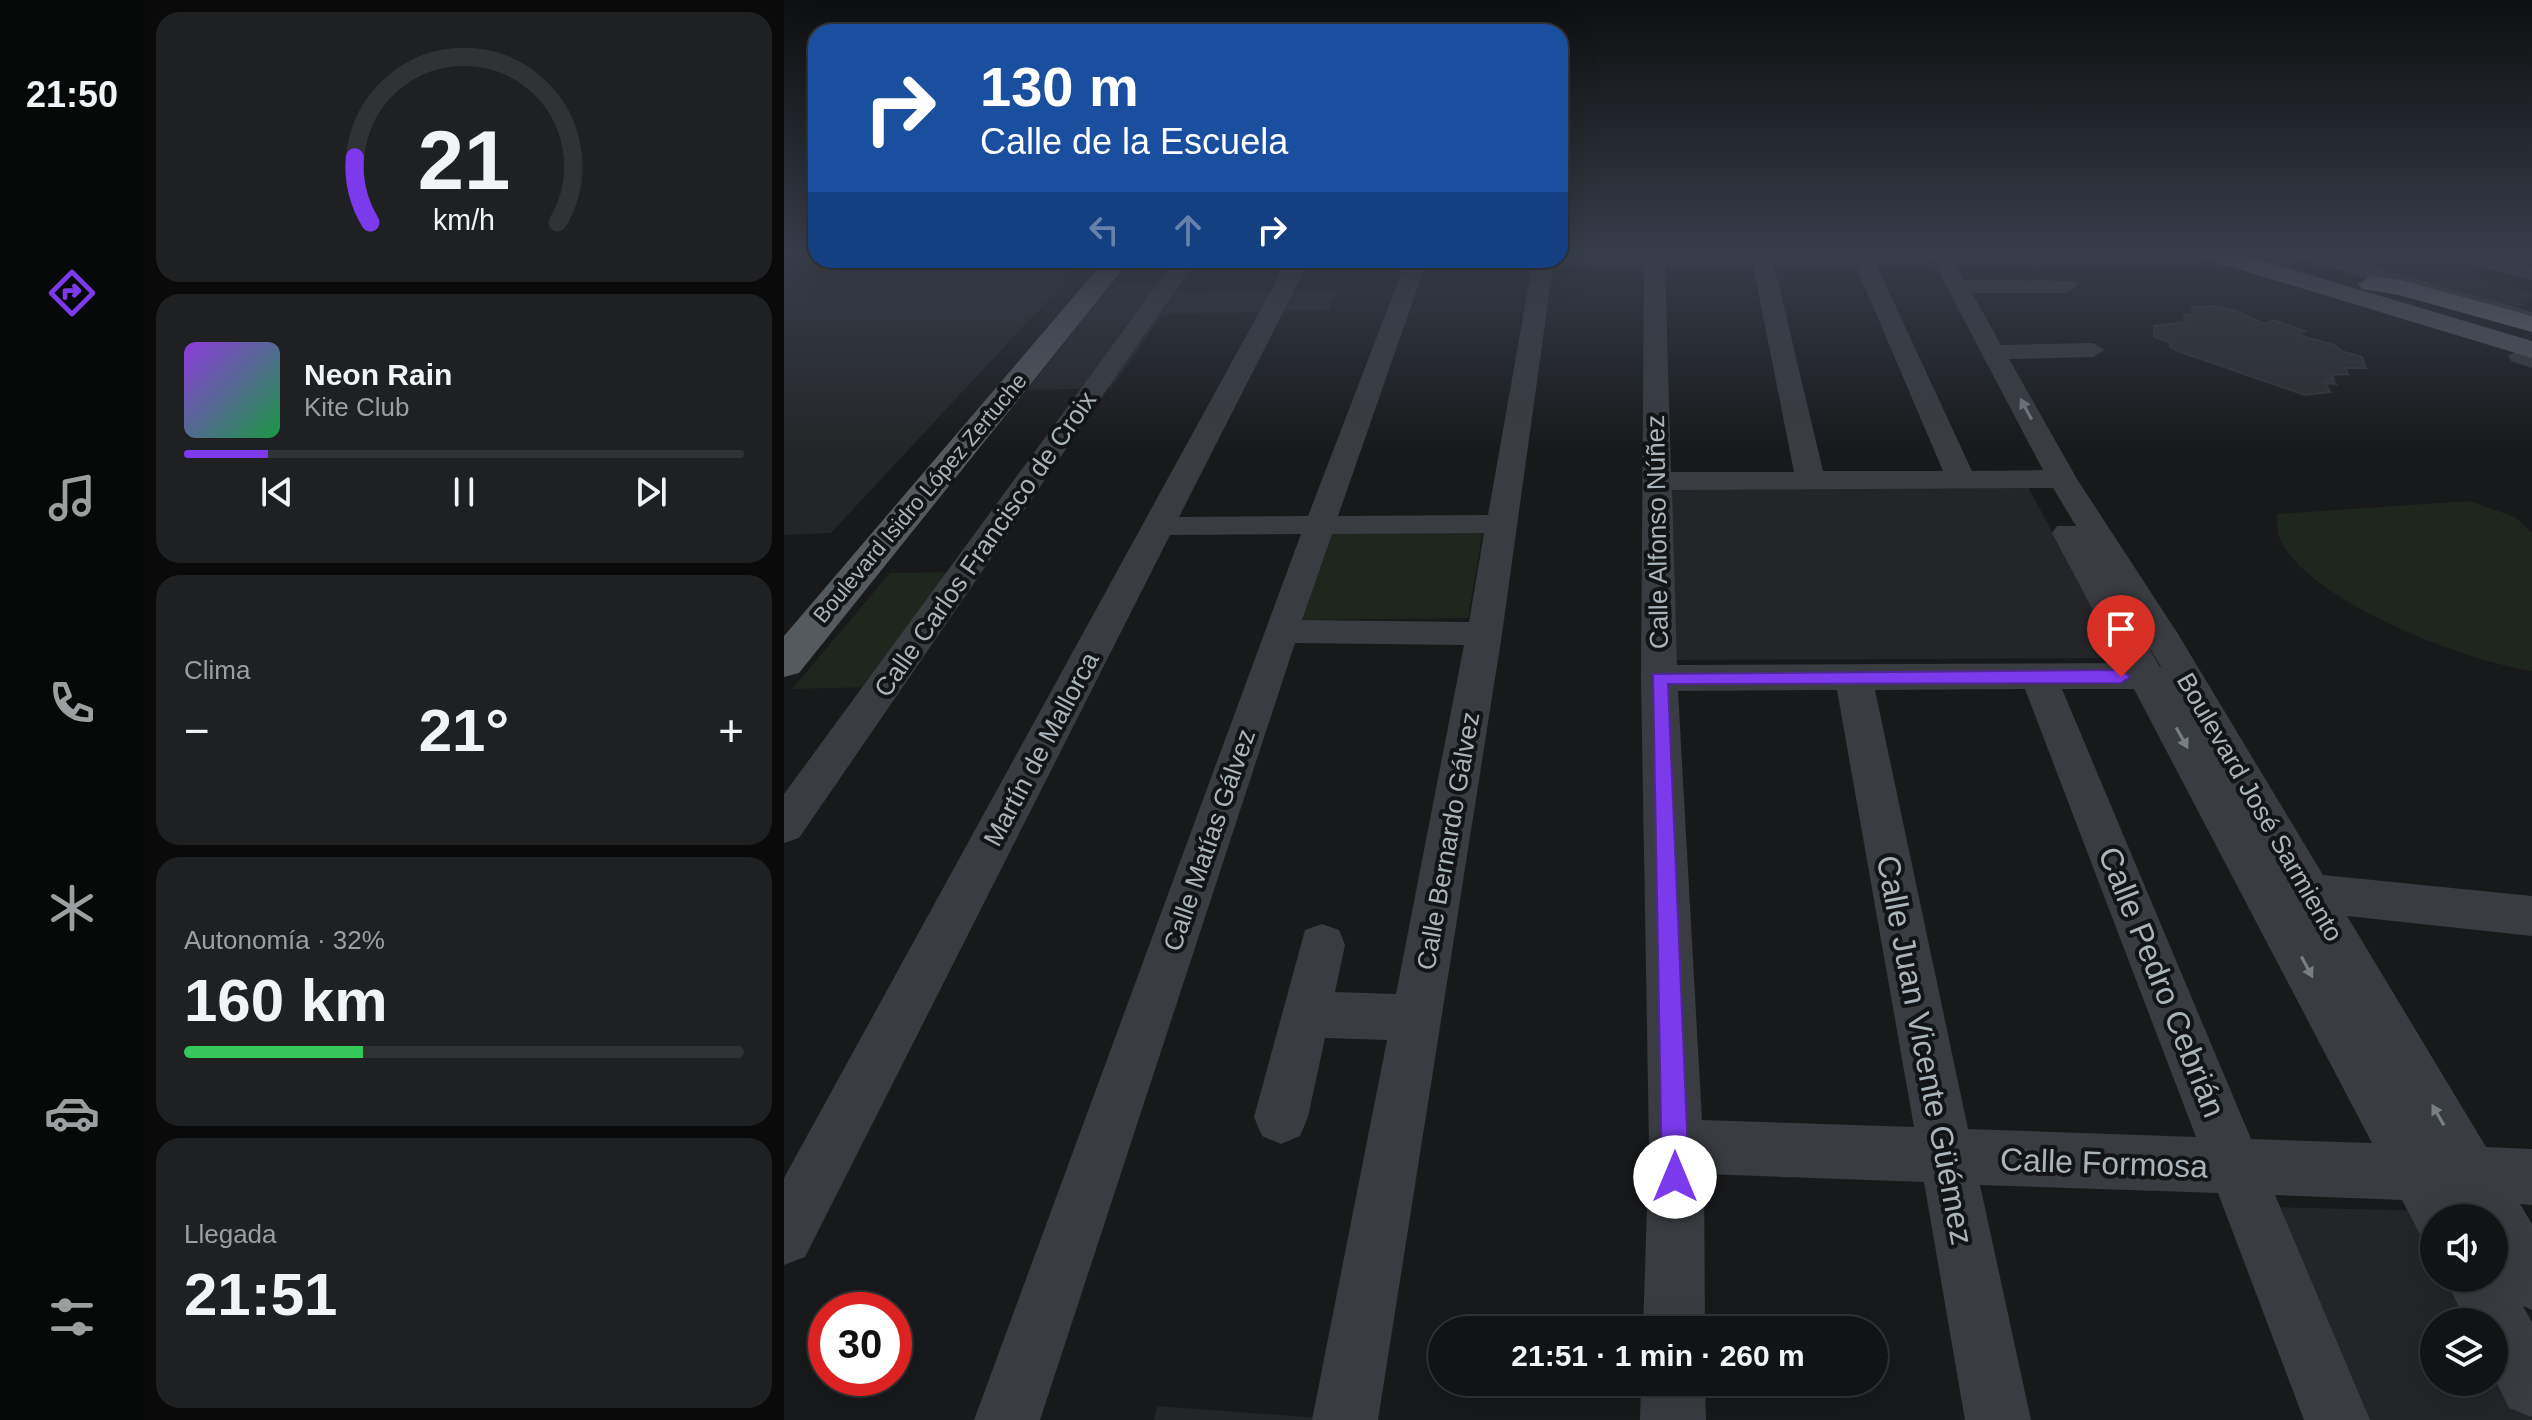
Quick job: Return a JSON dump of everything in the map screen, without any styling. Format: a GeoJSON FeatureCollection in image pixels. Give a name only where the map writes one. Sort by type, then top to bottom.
{"type":"FeatureCollection","features":[{"type":"Feature","properties":{"kind":"main road","name":"Boulevard Isidro López Zertuche"},"geometry":{"type":"LineString","coordinates":[[784,621],[1061,317]]}},
{"type":"Feature","properties":{"kind":"main road"},"geometry":{"type":"LineString","coordinates":[[2413,317],[2445,332],[2531,338]]}},
{"type":"Feature","properties":{"kind":"main road"},"geometry":{"type":"LineString","coordinates":[[2464,317],[2531,338]]}},
{"type":"Feature","properties":{"kind":"main road","name":"Boulevard Isidro López Zertuche"},"geometry":{"type":"LineString","coordinates":[[784,663],[1011,374]]}},
{"type":"Feature","properties":{"kind":"street","name":"Calle Carlos Francisco de Croix"},"geometry":{"type":"LineString","coordinates":[[784,826],[1145,317]]}},
{"type":"Feature","properties":{"kind":"street","name":"Martín de Mallorca"},"geometry":{"type":"LineString","coordinates":[[784,1236],[1268,317]]}},
{"type":"Feature","properties":{"kind":"street","name":"Calle Matías Gálvez"},"geometry":{"type":"LineString","coordinates":[[1007,1420],[1281,631],[1395,317]]}},
{"type":"Feature","properties":{"kind":"street","name":"Calle Bernardo Gálvez"},"geometry":{"type":"LineString","coordinates":[[1345,1420],[1484,634],[1534,317]]}},
{"type":"Feature","properties":{"kind":"street","name":"Calle Alfonso Núñez"},"geometry":{"type":"LineString","coordinates":[[1655,317],[1659,678],[1676,1146],[1674,1316]]}},
{"type":"Feature","properties":{"kind":"street"},"geometry":{"type":"LineString","coordinates":[[1775,317],[1810,478]]}},
{"type":"Feature","properties":{"kind":"street"},"geometry":{"type":"LineString","coordinates":[[1888,317],[1960,477]]}},
{"type":"Feature","properties":{"kind":"street","name":"Boulevard José Sarmiento"},"geometry":{"type":"LineString","coordinates":[[1961,317],[2049,478],[2148,676],[2471,1174],[2532,1280]]}},
{"type":"Feature","properties":{"kind":"street","name":"Boulevard José Sarmiento"},"geometry":{"type":"LineString","coordinates":[[1976,317],[1996,352],[2049,478],[2160,634],[2287,891],[2430,1195]]}},
{"type":"Feature","properties":{"kind":"street"},"geometry":{"type":"LineString","coordinates":[[2475,317],[2531,338]]}},
{"type":"Feature","properties":{"kind":"street"},"geometry":{"type":"LineString","coordinates":[[1996,352],[2093,350]]}},
{"type":"Feature","properties":{"kind":"street"},"geometry":{"type":"LineString","coordinates":[[1658,481],[2049,478]]}},
{"type":"Feature","properties":{"kind":"street"},"geometry":{"type":"LineString","coordinates":[[1158,526],[1499,524]]}},
{"type":"Feature","properties":{"kind":"street"},"geometry":{"type":"LineString","coordinates":[[1281,631],[1484,634]]}},
{"type":"Feature","properties":{"kind":"street"},"geometry":{"type":"LineString","coordinates":[[1659,678],[1854,680],[2148,676]]}},
{"type":"Feature","properties":{"kind":"street","name":"Calle Pedro Cebrián"},"geometry":{"type":"LineString","coordinates":[[2039,679],[2337,1420]]}},
{"type":"Feature","properties":{"kind":"street","name":"Calle Juan Vicente Güémez"},"geometry":{"type":"LineString","coordinates":[[1854,680],[1998,1420]]}},
{"type":"Feature","properties":{"kind":"street"},"geometry":{"type":"LineString","coordinates":[[2287,891],[2532,916]]}},
{"type":"Feature","properties":{"kind":"street"},"geometry":{"type":"LineString","coordinates":[[1281,1117],[1322,945]]}},
{"type":"Feature","properties":{"kind":"street"},"geometry":{"type":"LineString","coordinates":[[1306,1014],[1416,1018]]}},
{"type":"Feature","properties":{"kind":"street","name":"Calle Formosa"},"geometry":{"type":"LineString","coordinates":[[1676,1146],[2236,1166],[2430,1195],[2471,1174],[2532,1177]]}},
{"type":"Feature","properties":{"kind":"street"},"geometry":{"type":"LineString","coordinates":[[2482,1292],[2532,1385]]}},
{"type":"Feature","properties":{"kind":"street"},"geometry":{"type":"LineString","coordinates":[[1673,1396],[1673,1420]]}},
{"type":"Feature","properties":{"kind":"shaded area"},"geometry":{"type":"Polygon","coordinates":[[[784,317],[1032,317],[831,533],[784,535],[784,317]]]}},
{"type":"Feature","properties":{"kind":"shaded area"},"geometry":{"type":"Polygon","coordinates":[[[1085,317],[1161,317],[1111,388],[1027,390],[1085,317]]]}},
{"type":"Feature","properties":{"kind":"shaded area"},"geometry":{"type":"Polygon","coordinates":[[[2026,483],[2120,658],[1677,660],[1669,487],[2026,483]]]}},
{"type":"Feature","properties":{"kind":"shaded area"},"geometry":{"type":"Polygon","coordinates":[[[2469,501],[2515,517],[2532,533],[2532,671],[2431,642],[2355,606],[2322,585],[2296,562],[2280,539],[2278,530],[2277,514],[2469,501]]]}},
{"type":"Feature","properties":{"kind":"shaded area"},"geometry":{"type":"Polygon","coordinates":[[[1484,524],[1468,618],[1300,620],[1331,526],[1484,524]]]}},
{"type":"Feature","properties":{"kind":"shaded area"},"geometry":{"type":"Polygon","coordinates":[[[959,572],[871,687],[792,689],[890,573],[959,572]]]}},
{"type":"Feature","properties":{"kind":"shaded area"},"geometry":{"type":"Polygon","coordinates":[[[2269,1207],[2420,1211],[2420,1292],[2481,1292],[2490,1308],[2420,1308],[2420,1396],[2508,1396],[2508,1344],[2532,1390],[2532,1420],[2359,1420],[2269,1207]]]}},
{"type":"Feature","properties":{"kind":"shaded area"},"geometry":{"type":"Polygon","coordinates":[[[1157,1406],[1347,1420],[1154,1420],[1157,1406]]]}},
{"type":"Feature","properties":{"kind":"building"},"geometry":{"type":"Polygon","coordinates":[[[2184,317],[2250,317],[2265,324],[2273,320],[2305,331],[2298,335],[2362,357],[2366,368],[2345,368],[2348,374],[2332,375],[2334,379],[2331,379],[2336,384],[2325,383],[2330,392],[2305,395],[2178,351],[2170,347],[2170,342],[2154,337],[2154,326],[2185,322],[2184,317]]]}},
{"type":"Feature","properties":{"kind":"route"},"geometry":{"type":"LineString","coordinates":[[1675,1177],[1659,678],[1854,680],[2121,677]]}}]}
